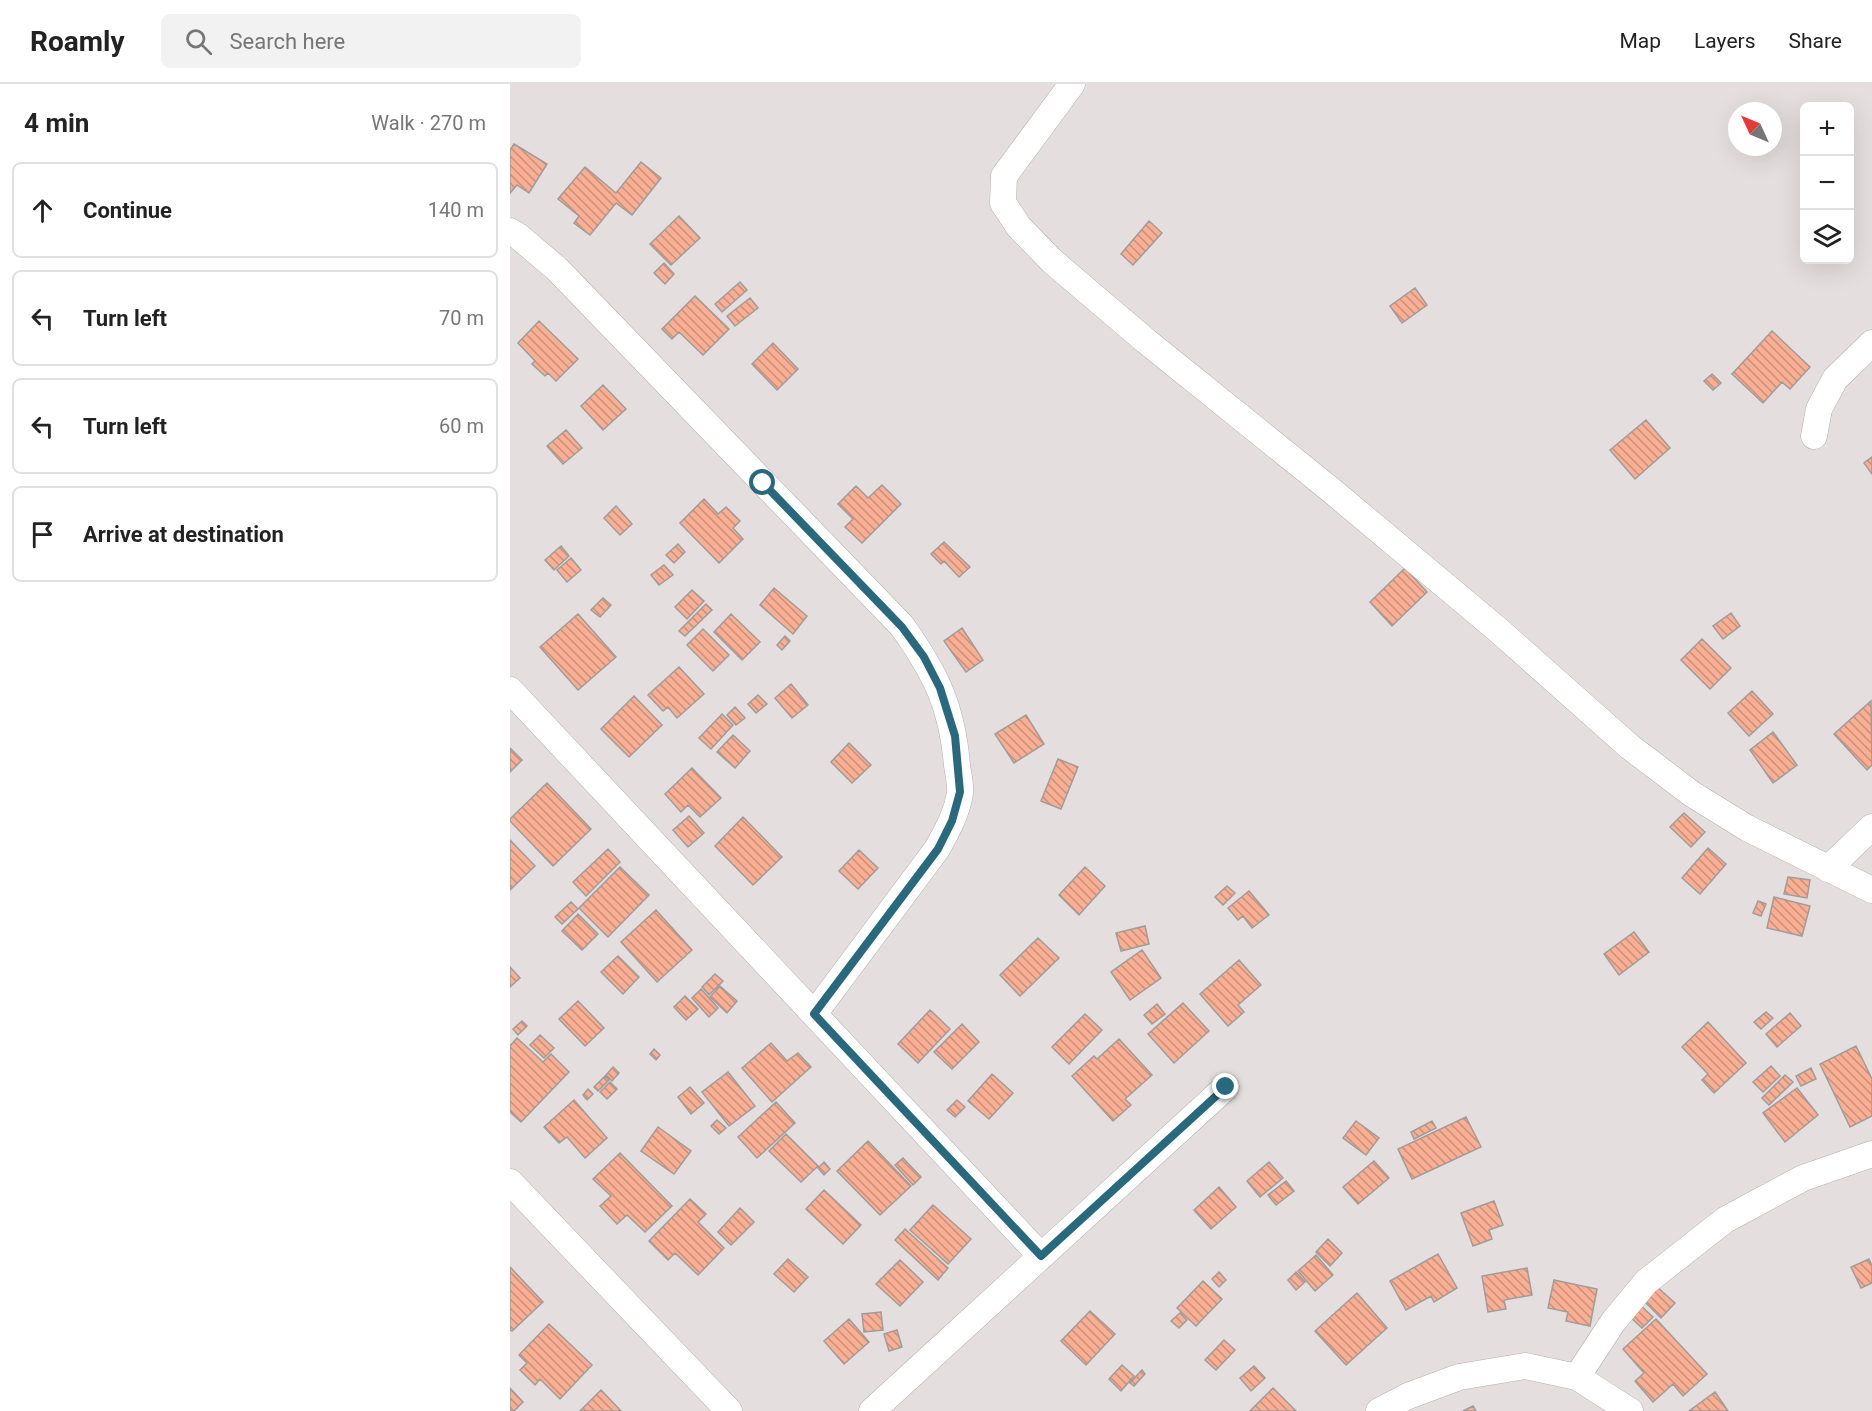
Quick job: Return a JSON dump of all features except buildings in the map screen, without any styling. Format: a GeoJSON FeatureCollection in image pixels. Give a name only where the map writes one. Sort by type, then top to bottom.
{"type":"FeatureCollection","features":[{"type":"Feature","properties":{"kind":"street"},"geometry":{"type":"LineString","coordinates":[[1072,84],[1004,176],[1003,203],[1019,227],[1052,261],[1480,615],[1630,747],[1692,794],[1747,828],[1872,890]]}},
{"type":"Feature","properties":{"kind":"street"},"geometry":{"type":"LineString","coordinates":[[510,231],[557,268],[902,627],[924,657],[940,688],[955,736],[960,792],[952,821],[938,849],[814,1014]]}},
{"type":"Feature","properties":{"kind":"street"},"geometry":{"type":"LineString","coordinates":[[1814,436],[1819,409],[1835,379],[1872,343]]}},
{"type":"Feature","properties":{"kind":"street"},"geometry":{"type":"LineString","coordinates":[[510,690],[1041,1256]]}},
{"type":"Feature","properties":{"kind":"street"},"geometry":{"type":"LineString","coordinates":[[1828,869],[1872,827]]}},
{"type":"Feature","properties":{"kind":"street"},"geometry":{"type":"LineString","coordinates":[[872,1411],[1226,1087]]}},
{"type":"Feature","properties":{"kind":"street"},"geometry":{"type":"LineString","coordinates":[[1577,1377],[1613,1322],[1646,1282],[1725,1220],[1803,1178],[1872,1154]]}},
{"type":"Feature","properties":{"kind":"street"},"geometry":{"type":"LineString","coordinates":[[510,1182],[729,1411]]}},
{"type":"Feature","properties":{"kind":"street"},"geometry":{"type":"LineString","coordinates":[[1379,1411],[1408,1396],[1459,1377],[1525,1366],[1577,1377],[1629,1411]]}},
{"type":"Feature","properties":{"kind":"route"},"geometry":{"type":"LineString","coordinates":[[763,483],[902,627],[924,657],[940,688],[955,736],[960,792],[952,821],[938,849],[901,895],[814,1014],[1041,1256],[1226,1087]]}}]}
